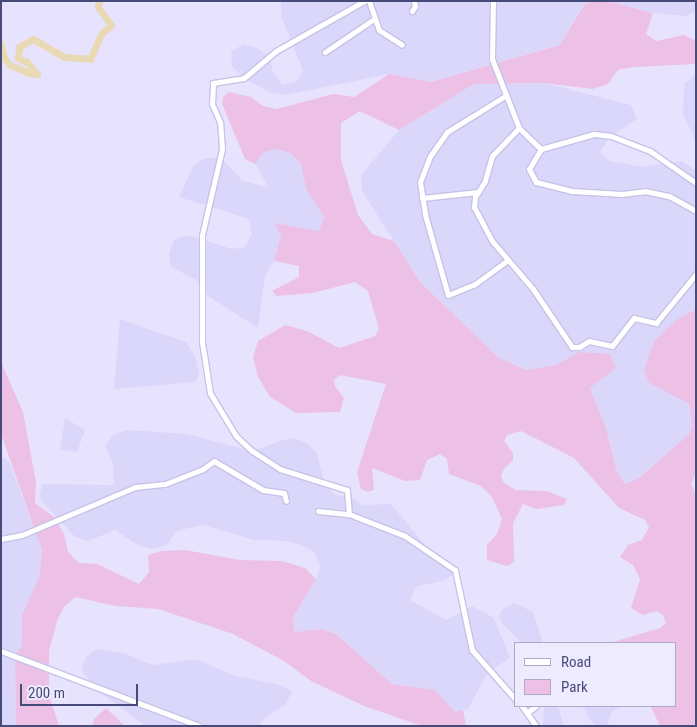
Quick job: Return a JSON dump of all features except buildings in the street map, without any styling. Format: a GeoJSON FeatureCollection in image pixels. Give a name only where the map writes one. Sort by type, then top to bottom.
{"type":"FeatureCollection","features":[{"type":"Feature","properties":{"kind":"street"},"geometry":{"type":"LineString","coordinates":[[349,514],[347,490],[280,469],[252,452],[236,436],[210,393],[202,342],[202,235],[222,149],[220,122],[212,104],[213,82],[244,78],[276,51],[364,1]]}},
{"type":"Feature","properties":{"kind":"street"},"geometry":{"type":"LineString","coordinates":[[369,1],[379,30],[402,46]]}},
{"type":"Feature","properties":{"kind":"street"},"geometry":{"type":"LineString","coordinates":[[412,10],[415,6],[414,1]]}},
{"type":"Feature","properties":{"kind":"street"},"geometry":{"type":"LineString","coordinates":[[493,1],[492,60],[519,128],[540,149]]}},
{"type":"Feature","properties":{"kind":"street"},"geometry":{"type":"LineString","coordinates":[[325,52],[374,19]]}},
{"type":"Feature","properties":{"kind":"street"},"geometry":{"type":"LineString","coordinates":[[505,96],[457,124],[438,141],[420,182],[422,198],[448,295],[475,284],[507,261]]}},
{"type":"Feature","properties":{"kind":"street"},"geometry":{"type":"LineString","coordinates":[[519,128],[492,156],[485,181],[474,202],[478,216],[507,261],[532,289],[556,327],[576,348],[589,340],[615,344],[634,318],[656,323],[696,274]]}},
{"type":"Feature","properties":{"kind":"street"},"geometry":{"type":"LineString","coordinates":[[696,182],[650,151],[606,135],[594,134],[540,149],[529,169],[536,182],[542,186],[622,194],[645,191],[669,196],[696,211]]}},
{"type":"Feature","properties":{"kind":"street"},"geometry":{"type":"LineString","coordinates":[[422,198],[478,192]]}},
{"type":"Feature","properties":{"kind":"street"},"geometry":{"type":"LineString","coordinates":[[1,539],[22,536],[135,487],[171,481],[214,461],[263,490],[284,493],[286,501]]}},
{"type":"Feature","properties":{"kind":"street"},"geometry":{"type":"LineString","coordinates":[[318,511],[349,514],[405,536],[455,570],[466,634],[472,650],[514,698]]}},
{"type":"Feature","properties":{"kind":"street"},"geometry":{"type":"LineString","coordinates":[[1,650],[199,726]]}},
{"type":"Feature","properties":{"kind":"street"},"geometry":{"type":"LineString","coordinates":[[523,707],[536,726]]}},
{"type":"Feature","properties":{"kind":"street"},"geometry":{"type":"LineString","coordinates":[[528,712],[535,707]]}},
{"type":"Feature","properties":{"kind":"shaded area"},"geometry":{"type":"Polygon","coordinates":[[[281,1],[592,1],[582,6],[560,45],[430,82],[389,74],[285,95],[271,93],[244,78],[232,67],[231,52],[243,44],[257,48],[269,56],[273,72],[282,85],[296,82],[303,70],[281,16],[281,1]]]}},
{"type":"Feature","properties":{"kind":"shaded area"},"geometry":{"type":"Polygon","coordinates":[[[607,1],[696,1],[696,11],[686,16],[653,13],[607,1]]]}},
{"type":"Feature","properties":{"kind":"shaded area"},"geometry":{"type":"Polygon","coordinates":[[[696,74],[696,143],[683,113],[684,84],[696,74]]]}},
{"type":"Feature","properties":{"kind":"shaded area"},"geometry":{"type":"Polygon","coordinates":[[[544,83],[631,105],[637,119],[611,136],[600,152],[610,161],[642,167],[682,161],[696,171],[696,309],[691,311],[649,383],[689,404],[692,425],[689,434],[639,478],[625,484],[617,472],[606,428],[590,388],[615,368],[579,352],[556,365],[526,370],[499,358],[420,282],[362,191],[361,175],[399,130],[474,84],[544,83]]]}},
{"type":"Feature","properties":{"kind":"shaded area"},"geometry":{"type":"Polygon","coordinates":[[[278,149],[292,154],[301,164],[306,189],[324,217],[319,231],[275,223],[281,236],[279,251],[265,277],[258,328],[208,296],[196,280],[171,267],[169,254],[174,240],[188,235],[232,249],[245,247],[252,234],[249,219],[179,197],[193,166],[205,158],[221,158],[243,181],[269,188],[255,164],[264,152],[278,149]]]}},
{"type":"Feature","properties":{"kind":"shaded area"},"geometry":{"type":"Polygon","coordinates":[[[120,319],[186,342],[196,358],[199,375],[195,382],[114,389],[120,319]]]}},
{"type":"Feature","properties":{"kind":"shaded area"},"geometry":{"type":"Polygon","coordinates":[[[65,418],[85,430],[77,452],[60,449],[65,418]]]}},
{"type":"Feature","properties":{"kind":"shaded area"},"geometry":{"type":"Polygon","coordinates":[[[128,430],[187,434],[252,451],[294,438],[307,443],[317,453],[325,485],[336,495],[350,497],[363,505],[391,504],[432,553],[456,573],[444,580],[416,587],[410,600],[446,620],[472,606],[494,618],[510,658],[488,672],[468,709],[455,713],[435,690],[392,684],[336,634],[322,629],[294,632],[293,617],[316,579],[320,566],[314,552],[301,545],[287,541],[254,540],[203,525],[176,531],[168,544],[154,549],[139,546],[115,530],[88,541],[75,537],[39,498],[42,484],[114,485],[113,463],[105,447],[113,435],[128,430]]]}},
{"type":"Feature","properties":{"kind":"shaded area"},"geometry":{"type":"Polygon","coordinates":[[[1,456],[9,461],[42,549],[39,577],[22,615],[22,645],[15,656],[16,726],[1,726],[1,456]]]}},
{"type":"Feature","properties":{"kind":"shaded area"},"geometry":{"type":"Polygon","coordinates":[[[514,603],[533,612],[543,642],[520,642],[502,623],[499,617],[501,610],[514,603]]]}},
{"type":"Feature","properties":{"kind":"shaded area"},"geometry":{"type":"Polygon","coordinates":[[[97,649],[124,653],[153,665],[196,659],[235,676],[278,684],[292,691],[286,704],[261,721],[260,726],[145,726],[99,692],[81,670],[86,657],[97,649]]]}},
{"type":"Feature","properties":{"kind":"shaded area"},"geometry":{"type":"Polygon","coordinates":[[[544,707],[558,707],[564,726],[543,726],[544,707]]]}},
{"type":"Feature","properties":{"kind":"shaded area"},"geometry":{"type":"Polygon","coordinates":[[[583,707],[619,707],[611,713],[607,726],[595,726],[583,707]]]}},
{"type":"Feature","properties":{"kind":"green space"},"geometry":{"type":"Polygon","coordinates":[[[592,1],[607,1],[653,13],[646,34],[656,41],[684,35],[696,41],[696,64],[633,67],[618,70],[608,84],[593,89],[544,83],[474,84],[399,130],[360,111],[341,123],[341,160],[358,215],[372,234],[394,241],[420,282],[499,358],[526,370],[556,365],[579,352],[610,354],[616,368],[590,388],[606,428],[617,472],[625,484],[639,478],[689,434],[692,425],[689,404],[649,383],[644,370],[655,340],[678,319],[696,309],[696,473],[691,484],[696,494],[696,726],[660,726],[651,707],[677,707],[677,642],[613,642],[660,628],[666,623],[663,615],[657,611],[643,615],[631,608],[640,579],[633,565],[620,557],[628,545],[642,540],[649,527],[645,520],[619,508],[574,458],[521,431],[507,435],[504,441],[513,453],[513,460],[503,470],[501,477],[504,483],[516,490],[547,491],[567,499],[564,505],[536,509],[523,504],[513,523],[514,562],[507,566],[487,560],[487,545],[497,534],[502,519],[492,497],[481,486],[449,474],[447,459],[440,454],[427,460],[420,480],[405,481],[372,468],[374,490],[367,492],[361,489],[357,472],[386,384],[340,375],[334,380],[335,386],[344,398],[340,412],[296,413],[270,397],[258,377],[253,357],[258,341],[285,325],[307,331],[339,348],[375,336],[379,329],[368,291],[355,282],[313,293],[277,296],[272,291],[299,277],[299,266],[274,261],[281,236],[274,223],[319,231],[324,217],[306,189],[301,164],[292,154],[278,149],[264,152],[255,164],[245,159],[222,104],[223,97],[229,92],[251,97],[263,106],[277,109],[333,94],[354,97],[389,74],[431,82],[560,45],[583,6],[592,1]]]}},
{"type":"Feature","properties":{"kind":"green space"},"geometry":{"type":"Polygon","coordinates":[[[1,362],[23,412],[36,482],[35,503],[54,517],[64,534],[68,552],[79,563],[97,564],[139,584],[149,572],[148,555],[161,551],[185,550],[240,560],[282,561],[305,568],[316,579],[293,617],[294,632],[322,629],[336,634],[392,684],[435,690],[455,712],[463,710],[466,726],[422,726],[364,706],[311,681],[284,661],[233,634],[158,609],[116,606],[75,597],[64,607],[57,621],[49,651],[49,695],[59,726],[16,726],[15,656],[22,645],[22,615],[39,577],[42,550],[1,434],[1,362]]]}},
{"type":"Feature","properties":{"kind":"green space"},"geometry":{"type":"Polygon","coordinates":[[[106,708],[125,726],[92,726],[94,719],[106,708]]]}},
{"type":"Feature","properties":{"kind":"waterway"},"geometry":{"type":"LineString","coordinates":[[1,44],[4,58],[10,65],[29,73],[37,74],[27,62],[18,58],[19,47],[33,39],[64,57],[90,59],[101,34],[111,25],[98,7],[99,1]]}}]}
